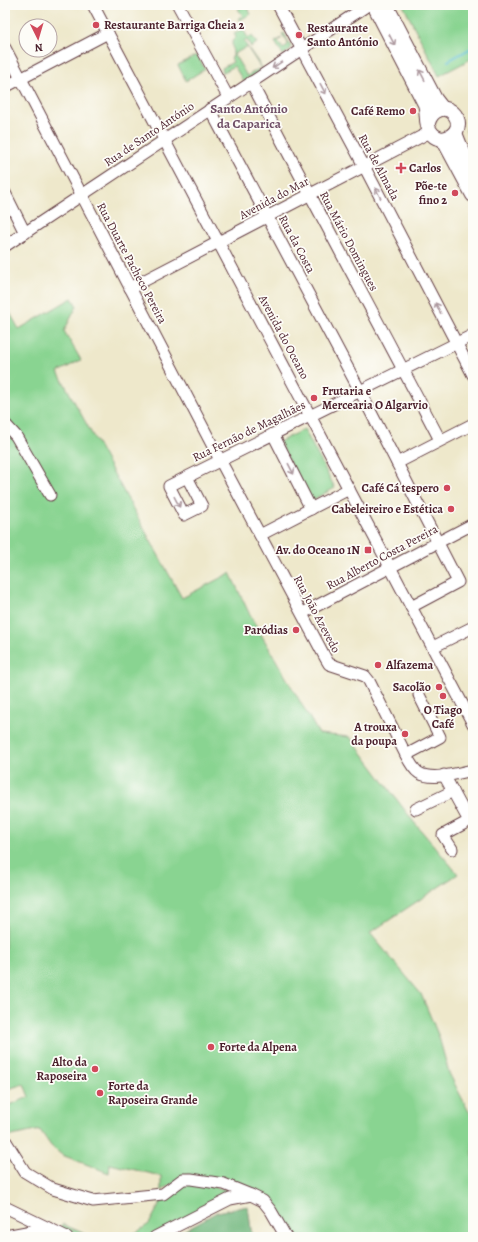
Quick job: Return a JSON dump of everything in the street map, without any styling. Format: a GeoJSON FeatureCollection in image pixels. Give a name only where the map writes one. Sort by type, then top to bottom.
{"type":"FeatureCollection","features":[{"type":"Feature","properties":{"kind":"main road"},"geometry":{"type":"LineString","coordinates":[[374,5],[424,100],[428,112],[429,127],[438,138],[449,136],[457,129],[458,119],[452,111],[442,108],[436,102],[386,5]]}},
{"type":"Feature","properties":{"kind":"main road"},"geometry":{"type":"LineString","coordinates":[[429,127],[431,114],[442,108]]}},
{"type":"Feature","properties":{"kind":"main road"},"geometry":{"type":"LineString","coordinates":[[449,136],[460,148],[473,172]]}},
{"type":"Feature","properties":{"kind":"main road"},"geometry":{"type":"LineString","coordinates":[[449,136],[473,195]]}},
{"type":"Feature","properties":{"kind":"street","name":"Avenida do Oceano"},"geometry":{"type":"LineString","coordinates":[[93,5],[473,724]]}},
{"type":"Feature","properties":{"kind":"street"},"geometry":{"type":"LineString","coordinates":[[178,5],[228,97]]}},
{"type":"Feature","properties":{"kind":"street","name":"Rua de Almada"},"geometry":{"type":"LineString","coordinates":[[278,5],[473,375]]}},
{"type":"Feature","properties":{"kind":"street","name":"Rua de Santo António"},"geometry":{"type":"LineString","coordinates":[[5,246],[368,5]]}},
{"type":"Feature","properties":{"kind":"street"},"geometry":{"type":"LineString","coordinates":[[5,87],[108,33]]}},
{"type":"Feature","properties":{"kind":"street","name":"Rua Duarte Pacheco Pereira"},"geometry":{"type":"LineString","coordinates":[[5,48],[220,460]]}},
{"type":"Feature","properties":{"kind":"street","name":"Rua Mário Domingues"},"geometry":{"type":"LineString","coordinates":[[251,82],[309,195],[440,440]]}},
{"type":"Feature","properties":{"kind":"street","name":"Rua da Costa"},"geometry":{"type":"LineString","coordinates":[[210,109],[360,391],[458,582],[411,607]]}},
{"type":"Feature","properties":{"kind":"street","name":"Avenida do Mar"},"geometry":{"type":"LineString","coordinates":[[130,288],[364,166],[429,127]]}},
{"type":"Feature","properties":{"kind":"street"},"geometry":{"type":"LineString","coordinates":[[5,193],[25,232]]}},
{"type":"Feature","properties":{"kind":"street","name":"Rua Fernão de Magalhães"},"geometry":{"type":"LineString","coordinates":[[187,477],[473,335]]}},
{"type":"Feature","properties":{"kind":"street"},"geometry":{"type":"LineString","coordinates":[[5,424],[16,436],[50,495]]}},
{"type":"Feature","properties":{"kind":"street"},"geometry":{"type":"LineString","coordinates":[[397,463],[473,424]]}},
{"type":"Feature","properties":{"kind":"street"},"geometry":{"type":"LineString","coordinates":[[272,434],[311,509]]}},
{"type":"Feature","properties":{"kind":"street","name":"Rua João Azevedo"},"geometry":{"type":"LineString","coordinates":[[220,460],[329,664],[365,676],[369,681],[412,766],[419,773],[426,776],[444,775],[473,770]]}},
{"type":"Feature","properties":{"kind":"street"},"geometry":{"type":"LineString","coordinates":[[260,535],[349,489]]}},
{"type":"Feature","properties":{"kind":"street","name":"Rua Alberto Costa Pereira"},"geometry":{"type":"LineString","coordinates":[[302,613],[473,524]]}},
{"type":"Feature","properties":{"kind":"street"},"geometry":{"type":"LineString","coordinates":[[433,647],[473,626]]}},
{"type":"Feature","properties":{"kind":"street"},"geometry":{"type":"LineString","coordinates":[[406,755],[440,737],[419,695]]}},
{"type":"Feature","properties":{"kind":"street"},"geometry":{"type":"LineString","coordinates":[[444,775],[469,821],[443,834],[452,849]]}},
{"type":"Feature","properties":{"kind":"street"},"geometry":{"type":"LineString","coordinates":[[416,809],[453,791]]}},
{"type":"Feature","properties":{"kind":"street"},"geometry":{"type":"LineString","coordinates":[[5,1140],[25,1172],[53,1189],[93,1201],[163,1194],[183,1179],[224,1184],[263,1201],[271,1211],[286,1237]]}},
{"type":"Feature","properties":{"kind":"street"},"geometry":{"type":"LineString","coordinates":[[155,1237],[230,1199],[251,1195]]}},
{"type":"Feature","properties":{"kind":"street"},"geometry":{"type":"LineString","coordinates":[[5,1207],[67,1237]]}},
{"type":"Feature","properties":{"kind":"street"},"geometry":{"type":"LineString","coordinates":[[5,1236],[48,1228]]}},
{"type":"Feature","properties":{"kind":"green space"},"geometry":{"type":"Polygon","coordinates":[[[245,5],[251,14],[240,20],[239,18],[243,16],[238,9],[245,5]]]}},
{"type":"Feature","properties":{"kind":"green space"},"geometry":{"type":"Polygon","coordinates":[[[403,5],[473,5],[473,58],[439,76],[403,5]]]}},
{"type":"Feature","properties":{"kind":"green space"},"geometry":{"type":"Polygon","coordinates":[[[243,29],[248,38],[252,36],[257,43],[251,47],[247,40],[244,42],[263,69],[262,70],[247,47],[234,54],[247,76],[258,69],[259,72],[244,82],[234,66],[223,73],[222,68],[233,62],[231,58],[233,56],[232,41],[236,37],[234,34],[243,29]]]}},
{"type":"Feature","properties":{"kind":"green space"},"geometry":{"type":"Polygon","coordinates":[[[284,33],[291,47],[290,50],[283,55],[275,42],[282,38],[278,41],[283,49],[287,46],[288,43],[282,34],[284,33]]]}},
{"type":"Feature","properties":{"kind":"green space"},"geometry":{"type":"Polygon","coordinates":[[[197,55],[205,69],[186,81],[178,65],[197,55]]]}},
{"type":"Feature","properties":{"kind":"green space"},"geometry":{"type":"Polygon","coordinates":[[[473,112],[473,144],[466,131],[470,116],[473,112]]]}},
{"type":"Feature","properties":{"kind":"green space"},"geometry":{"type":"Polygon","coordinates":[[[72,298],[77,306],[64,331],[81,360],[58,372],[182,598],[230,573],[251,617],[319,734],[350,737],[413,821],[458,874],[370,933],[421,994],[439,1037],[449,1073],[473,1117],[473,1237],[291,1237],[268,1199],[188,1174],[161,1191],[161,1176],[110,1164],[109,1173],[62,1155],[51,1146],[40,1130],[7,1137],[5,1131],[5,1107],[29,1097],[24,1084],[5,1090],[5,304],[19,329],[72,298]]]}},
{"type":"Feature","properties":{"kind":"green space"},"geometry":{"type":"Polygon","coordinates":[[[304,429],[335,488],[310,501],[279,442],[304,429]]]}},
{"type":"Feature","properties":{"kind":"green space"},"geometry":{"type":"Polygon","coordinates":[[[190,1182],[237,1192],[148,1237],[126,1237],[149,1224],[162,1200],[190,1182]]]}},
{"type":"Feature","properties":{"kind":"green space"},"geometry":{"type":"Polygon","coordinates":[[[248,1206],[252,1237],[172,1237],[217,1212],[248,1206]]]}},
{"type":"Feature","properties":{"kind":"green space"},"geometry":{"type":"Polygon","coordinates":[[[62,1224],[92,1237],[75,1237],[60,1230],[62,1224]]]}},
{"type":"Feature","properties":{"kind":"waterway"},"geometry":{"type":"LineString","coordinates":[[448,61],[473,47]]}},
{"type":"Feature","properties":{"kind":"place","name":"Restaurante Barriga Cheia 2"},"geometry":{"type":"Point","coordinates":[96,25]}},
{"type":"Feature","properties":{"kind":"place","name":"Restaurante Santo António"},"geometry":{"type":"Point","coordinates":[299,35]}},
{"type":"Feature","properties":{"kind":"place","name":"Café Remo"},"geometry":{"type":"Point","coordinates":[413,111]}},
{"type":"Feature","properties":{"kind":"place","name":"Carlos"},"geometry":{"type":"Point","coordinates":[401,168]}},
{"type":"Feature","properties":{"kind":"place","name":"Põe-te fino 2"},"geometry":{"type":"Point","coordinates":[455,193]}},
{"type":"Feature","properties":{"kind":"place","name":"Frutaria e Mercearia O Algarvio"},"geometry":{"type":"Point","coordinates":[314,398]}},
{"type":"Feature","properties":{"kind":"place","name":"Café Cá tespero"},"geometry":{"type":"Point","coordinates":[447,488]}},
{"type":"Feature","properties":{"kind":"place","name":"Cabeleireiro e Estética"},"geometry":{"type":"Point","coordinates":[451,509]}},
{"type":"Feature","properties":{"kind":"place","name":"Av. do Oceano 1N"},"geometry":{"type":"Point","coordinates":[368,550]}},
{"type":"Feature","properties":{"kind":"place","name":"Paródias"},"geometry":{"type":"Point","coordinates":[296,630]}},
{"type":"Feature","properties":{"kind":"place","name":"Alfazema"},"geometry":{"type":"Point","coordinates":[378,665]}},
{"type":"Feature","properties":{"kind":"place","name":"Sacolão"},"geometry":{"type":"Point","coordinates":[439,687]}},
{"type":"Feature","properties":{"kind":"place","name":"O Tiago Café"},"geometry":{"type":"Point","coordinates":[443,696]}},
{"type":"Feature","properties":{"kind":"place","name":"A trouxa da poupa"},"geometry":{"type":"Point","coordinates":[405,734]}},
{"type":"Feature","properties":{"kind":"place","name":"Forte da Alpena"},"geometry":{"type":"Point","coordinates":[211,1047]}},
{"type":"Feature","properties":{"kind":"place","name":"Alto da Raposeira"},"geometry":{"type":"Point","coordinates":[95,1069]}},
{"type":"Feature","properties":{"kind":"place","name":"Forte da Raposeira Grande"},"geometry":{"type":"Point","coordinates":[100,1093]}},
{"type":"Feature","properties":{"kind":"district","name":"Santo António da Caparica"},"geometry":{"type":"Point","coordinates":[249,116]}}]}
